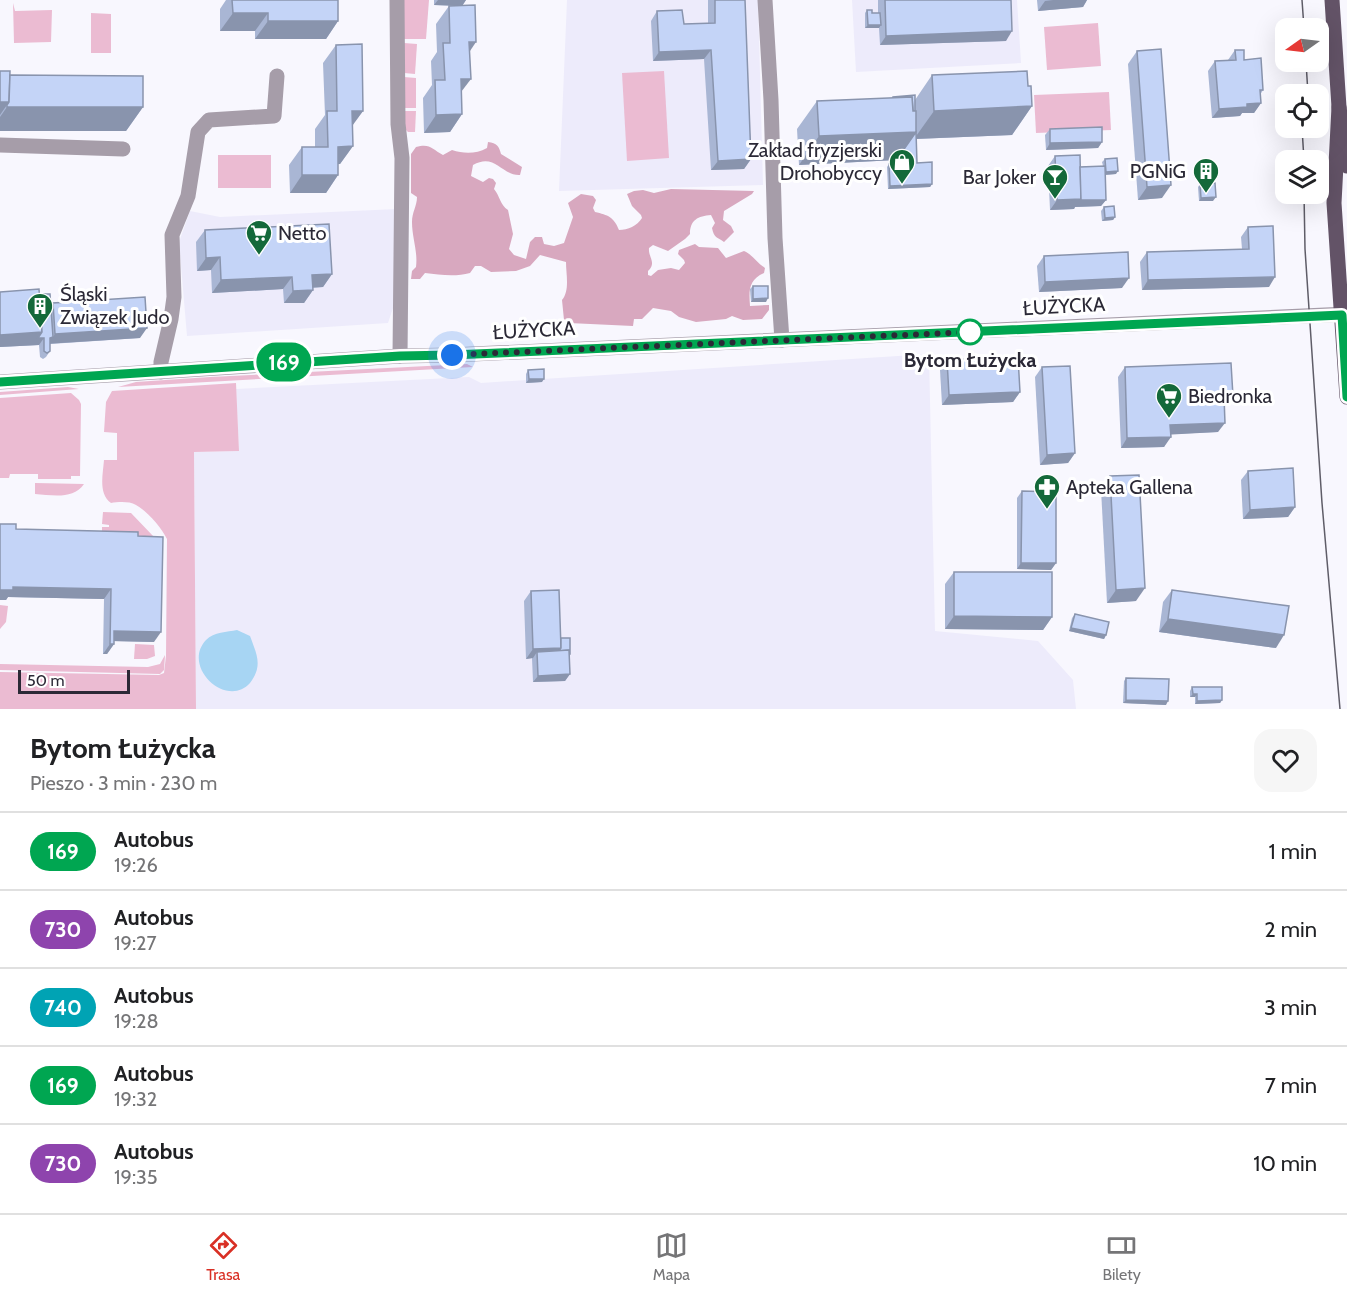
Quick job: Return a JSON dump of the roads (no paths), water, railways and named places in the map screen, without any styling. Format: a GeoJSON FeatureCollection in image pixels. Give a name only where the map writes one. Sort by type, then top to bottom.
{"type":"FeatureCollection","features":[{"type":"Feature","properties":{"kind":"main road"},"geometry":{"type":"LineString","coordinates":[[1332,0],[1339,107],[1347,166]]}},
{"type":"Feature","properties":{"kind":"main road"},"geometry":{"type":"LineString","coordinates":[[1339,107],[1334,203],[1344,314],[1347,397]]}},
{"type":"Feature","properties":{"kind":"street"},"geometry":{"type":"LineString","coordinates":[[398,0],[398,124],[402,158],[400,356]]}},
{"type":"Feature","properties":{"kind":"street"},"geometry":{"type":"LineString","coordinates":[[765,0],[782,340]]}},
{"type":"Feature","properties":{"kind":"street"},"geometry":{"type":"LineString","coordinates":[[162,372],[161,362],[174,297],[172,235],[188,196],[198,132],[209,120],[274,116],[277,76]]}},
{"type":"Feature","properties":{"kind":"street"},"geometry":{"type":"LineString","coordinates":[[0,146],[123,149]]}},
{"type":"Feature","properties":{"kind":"street","name":"ŁUŻYCKA"},"geometry":{"type":"LineString","coordinates":[[0,382],[400,356],[1344,314]]}},
{"type":"Feature","properties":{"kind":"water"},"geometry":{"type":"Polygon","coordinates":[[[237,630],[250,636],[257,655],[258,666],[250,683],[240,690],[230,691],[219,688],[203,672],[199,662],[200,651],[206,640],[213,635],[237,630]]]}},
{"type":"Feature","properties":{"kind":"tram line"},"geometry":{"type":"LineString","coordinates":[[1302,0],[1303,18]]}},
{"type":"Feature","properties":{"kind":"tram line"},"geometry":{"type":"LineString","coordinates":[[1307,72],[1307,84]]}},
{"type":"Feature","properties":{"kind":"tram line"},"geometry":{"type":"LineString","coordinates":[[1303,138],[1303,150]]}},
{"type":"Feature","properties":{"kind":"tram line"},"geometry":{"type":"LineString","coordinates":[[1304,204],[1305,249],[1322,503],[1340,709]]}},
{"type":"Feature","properties":{"kind":"place","name":"Zakład fryzjerski Drohobyccy"},"geometry":{"type":"Point","coordinates":[902,185]}},
{"type":"Feature","properties":{"kind":"place","name":"PGNiG"},"geometry":{"type":"Point","coordinates":[1206,194]}},
{"type":"Feature","properties":{"kind":"place","name":"Bar Joker"},"geometry":{"type":"Point","coordinates":[1055,200]}},
{"type":"Feature","properties":{"kind":"place","name":"Netto"},"geometry":{"type":"Point","coordinates":[259,256]}},
{"type":"Feature","properties":{"kind":"place","name":"Śląski Związek Judo"},"geometry":{"type":"Point","coordinates":[40,329]}},
{"type":"Feature","properties":{"kind":"place","name":"Bytom Łużycka"},"geometry":{"type":"Point","coordinates":[970,332]}},
{"type":"Feature","properties":{"kind":"place","name":"Biedronka"},"geometry":{"type":"Point","coordinates":[1169,419]}},
{"type":"Feature","properties":{"kind":"place","name":"Apteka Gallena"},"geometry":{"type":"Point","coordinates":[1047,510]}}]}
